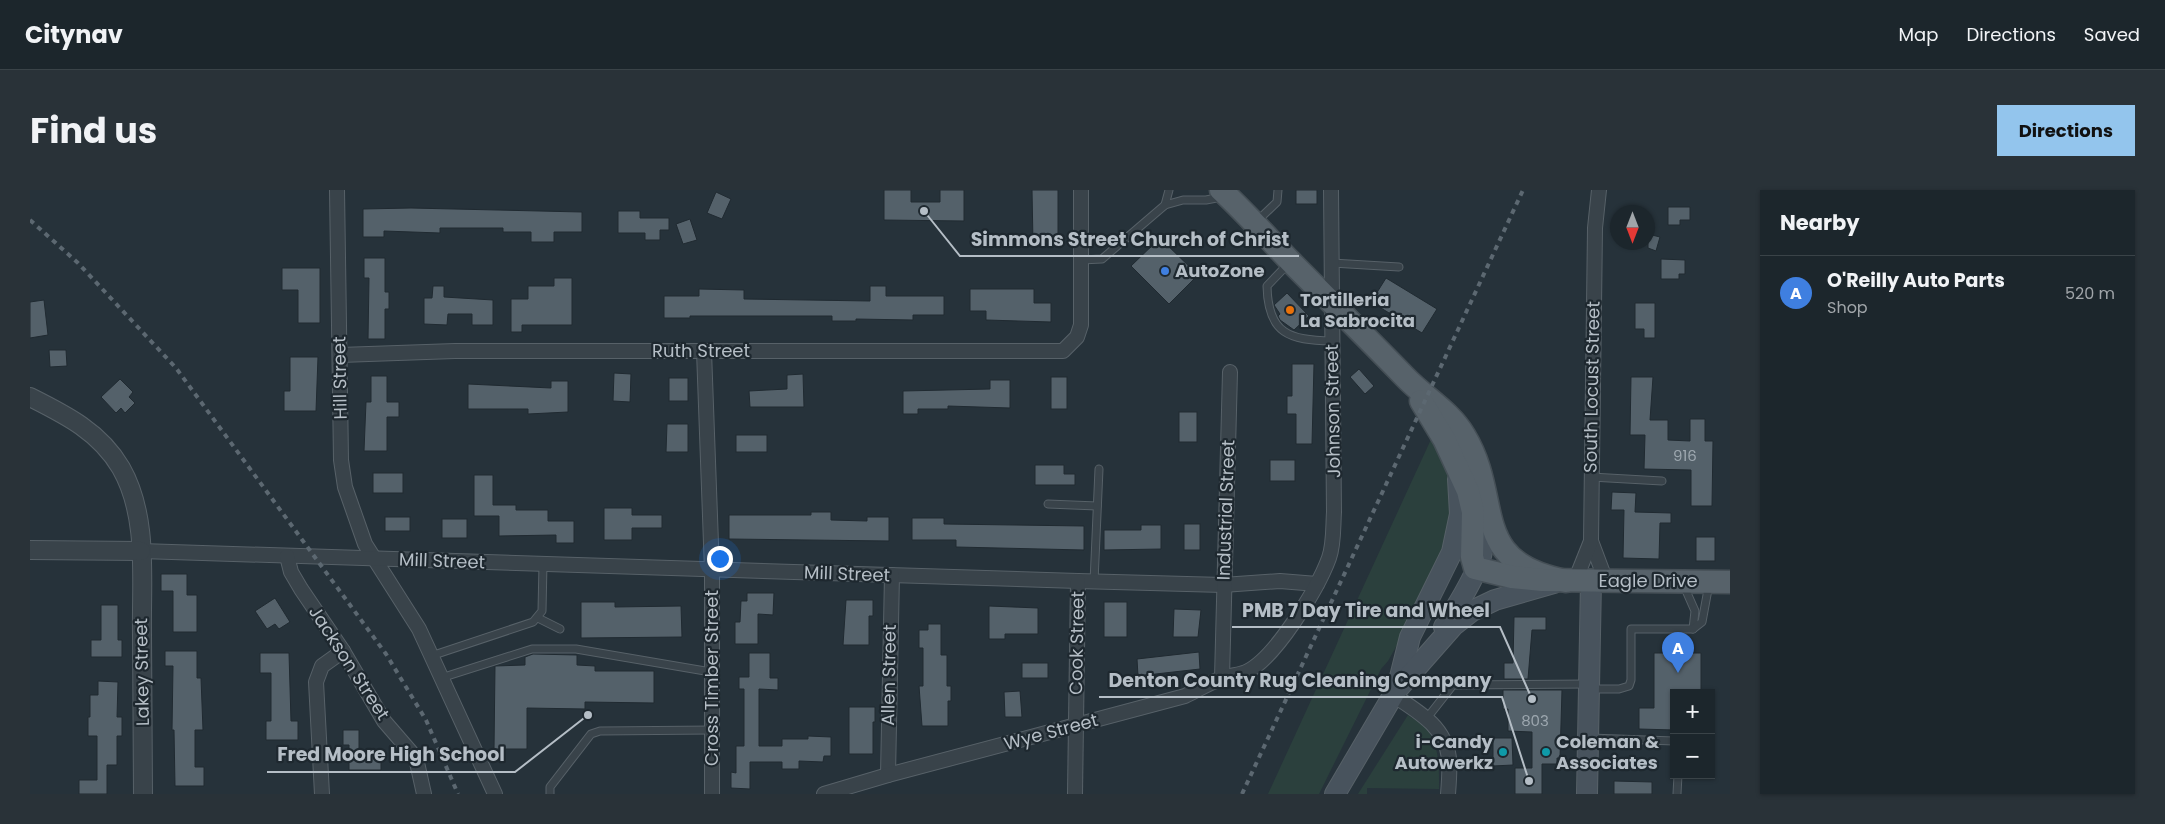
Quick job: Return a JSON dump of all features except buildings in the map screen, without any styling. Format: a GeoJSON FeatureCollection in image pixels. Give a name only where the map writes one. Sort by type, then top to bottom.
{"type":"FeatureCollection","features":[{"type":"Feature","properties":{"kind":"main road"},"geometry":{"type":"LineString","coordinates":[[1224,193],[1408,380],[1446,413],[1464,434],[1479,467],[1485,497],[1485,542],[1476,569],[1424,660],[1396,688]]}},
{"type":"Feature","properties":{"kind":"main road"},"geometry":{"type":"LineString","coordinates":[[1408,380],[1438,428],[1463,478],[1471,501],[1473,523],[1472,557],[1476,569]]}},
{"type":"Feature","properties":{"kind":"main road"},"geometry":{"type":"LineString","coordinates":[[1396,688],[1412,631],[1447,564],[1455,541],[1460,514],[1458,482],[1450,455]]}},
{"type":"Feature","properties":{"kind":"main road","name":"Eagle Drive"},"geometry":{"type":"LineString","coordinates":[[1485,497],[1492,527],[1502,548],[1524,567],[1585,581]]}},
{"type":"Feature","properties":{"kind":"main road"},"geometry":{"type":"LineString","coordinates":[[1335,794],[1396,688],[1406,663],[1452,588],[1467,571],[1476,569]]}},
{"type":"Feature","properties":{"kind":"main road","name":"Eagle Drive"},"geometry":{"type":"LineString","coordinates":[[1476,569],[1512,577],[1585,581],[1720,582]]}},
{"type":"Feature","properties":{"kind":"main road","name":"Eagle Drive"},"geometry":{"type":"LineString","coordinates":[[1424,660],[1454,625],[1472,611],[1509,595],[1585,581]]}},
{"type":"Feature","properties":{"kind":"main road","name":"South Locust Street"},"geometry":{"type":"LineString","coordinates":[[1585,581],[1588,687],[1586,794]]}},
{"type":"Feature","properties":{"kind":"street","name":"Hill Street"},"geometry":{"type":"LineString","coordinates":[[338,190],[341,460],[352,514],[366,544],[418,629],[495,794]]}},
{"type":"Feature","properties":{"kind":"street"},"geometry":{"type":"LineString","coordinates":[[1081,190],[1081,260]]}},
{"type":"Feature","properties":{"kind":"street","name":"Johnson Street"},"geometry":{"type":"LineString","coordinates":[[1317,584],[1332,547],[1334,512],[1331,190]]}},
{"type":"Feature","properties":{"kind":"street","name":"South Locust Street"},"geometry":{"type":"LineString","coordinates":[[1585,581],[1591,541],[1595,228],[1599,190]]}},
{"type":"Feature","properties":{"kind":"street","name":"Ruth Street"},"geometry":{"type":"LineString","coordinates":[[340,355],[455,351],[1063,351],[1078,337],[1081,325],[1081,260]]}},
{"type":"Feature","properties":{"kind":"street","name":"Cross Timber Street"},"geometry":{"type":"LineString","coordinates":[[704,351],[712,571],[712,794]]}},
{"type":"Feature","properties":{"kind":"street","name":"Industrial Street"},"geometry":{"type":"LineString","coordinates":[[1222,678],[1230,372]]}},
{"type":"Feature","properties":{"kind":"street","name":"Lakey Street"},"geometry":{"type":"LineString","coordinates":[[30,397],[73,419],[96,436],[120,466],[133,493],[141,551],[143,794]]}},
{"type":"Feature","properties":{"kind":"street"},"geometry":{"type":"LineString","coordinates":[[1585,581],[1591,541]]}},
{"type":"Feature","properties":{"kind":"street"},"geometry":{"type":"LineString","coordinates":[[30,550],[141,551]]}},
{"type":"Feature","properties":{"kind":"street","name":"Mill Street"},"geometry":{"type":"LineString","coordinates":[[141,551],[1094,582],[1223,585],[1280,581],[1317,584]]}},
{"type":"Feature","properties":{"kind":"street","name":"Jackson Street"},"geometry":{"type":"LineString","coordinates":[[287,556],[291,572],[343,651],[384,721],[416,758],[424,794]]}},
{"type":"Feature","properties":{"kind":"street","name":"Allen Street"},"geometry":{"type":"LineString","coordinates":[[888,774],[892,575]]}},
{"type":"Feature","properties":{"kind":"street","name":"Cook Street"},"geometry":{"type":"LineString","coordinates":[[1075,794],[1078,581]]}},
{"type":"Feature","properties":{"kind":"street","name":"Wye Street"},"geometry":{"type":"LineString","coordinates":[[824,794],[888,774],[1185,696],[1222,678],[1246,672],[1261,662],[1291,626],[1317,584]]}},
{"type":"Feature","properties":{"kind":"street"},"geometry":{"type":"LineString","coordinates":[[322,794],[316,682],[322,666],[343,651]]}},
{"type":"Feature","properties":{"kind":"street"},"geometry":{"type":"LineString","coordinates":[[1396,688],[1437,729],[1449,758],[1448,794]]}},
{"type":"Feature","properties":{"kind":"lane"},"geometry":{"type":"LineString","coordinates":[[1165,205],[1169,190]]}},
{"type":"Feature","properties":{"kind":"lane"},"geometry":{"type":"LineString","coordinates":[[1254,224],[1277,202],[1278,190]]}},
{"type":"Feature","properties":{"kind":"lane"},"geometry":{"type":"LineString","coordinates":[[1081,260],[1102,259],[1165,205],[1183,200],[1206,200],[1224,193]]}},
{"type":"Feature","properties":{"kind":"lane"},"geometry":{"type":"LineString","coordinates":[[1290,261],[1267,286],[1267,300],[1273,322],[1283,333],[1306,340],[1332,341]]}},
{"type":"Feature","properties":{"kind":"lane"},"geometry":{"type":"LineString","coordinates":[[1332,263],[1399,267]]}},
{"type":"Feature","properties":{"kind":"lane"},"geometry":{"type":"LineString","coordinates":[[1094,582],[1099,470]]}},
{"type":"Feature","properties":{"kind":"lane"},"geometry":{"type":"LineString","coordinates":[[1591,477],[1662,481]]}},
{"type":"Feature","properties":{"kind":"lane"},"geometry":{"type":"LineString","coordinates":[[1048,504],[1097,506]]}},
{"type":"Feature","properties":{"kind":"lane"},"geometry":{"type":"LineString","coordinates":[[431,656],[533,622],[538,618],[542,611],[542,564]]}},
{"type":"Feature","properties":{"kind":"lane"},"geometry":{"type":"LineString","coordinates":[[1681,582],[1695,611],[1692,630]]}},
{"type":"Feature","properties":{"kind":"lane"},"geometry":{"type":"LineString","coordinates":[[1427,718],[1453,685],[1620,689],[1629,686],[1631,680],[1631,629],[1692,630],[1702,622],[1720,582]]}},
{"type":"Feature","properties":{"kind":"lane"},"geometry":{"type":"LineString","coordinates":[[538,618],[560,629]]}},
{"type":"Feature","properties":{"kind":"lane"},"geometry":{"type":"LineString","coordinates":[[441,678],[532,649],[576,649],[711,672]]}},
{"type":"Feature","properties":{"kind":"lane"},"geometry":{"type":"LineString","coordinates":[[550,794],[550,787],[591,734],[600,731],[712,730]]}},
{"type":"Feature","properties":{"kind":"lane"},"geometry":{"type":"LineString","coordinates":[[1587,738],[1670,741]]}},
{"type":"Feature","properties":{"kind":"lane"},"geometry":{"type":"LineString","coordinates":[[1677,794],[1678,779]]}},
{"type":"Feature","properties":{"kind":"green space"},"geometry":{"type":"Polygon","coordinates":[[[1433,435],[1452,480],[1450,537],[1401,638],[1388,661],[1381,669],[1319,794],[1268,794],[1433,435]]]}},
{"type":"Feature","properties":{"kind":"green space"},"geometry":{"type":"Polygon","coordinates":[[[1408,715],[1422,724],[1432,738],[1437,754],[1439,789],[1367,788],[1367,794],[1358,794],[1408,715]]]}},
{"type":"Feature","properties":{"kind":"railway"},"geometry":{"type":"LineString","coordinates":[[1242,794],[1523,190]]}},
{"type":"Feature","properties":{"kind":"railway"},"geometry":{"type":"LineString","coordinates":[[30,220],[78,263],[176,368],[386,654],[426,720],[458,794]]}},
{"type":"Feature","properties":{"kind":"place","name":"Simmons Street Church of Christ"},"geometry":{"type":"Point","coordinates":[924,211]}},
{"type":"Feature","properties":{"kind":"place","name":"AutoZone"},"geometry":{"type":"Point","coordinates":[1165,271]}},
{"type":"Feature","properties":{"kind":"place","name":"Tortilleria La Sabrocita"},"geometry":{"type":"Point","coordinates":[1290,310]}},
{"type":"Feature","properties":{"kind":"place","name":"O'Reilly Auto Parts"},"geometry":{"type":"Point","coordinates":[1678,673]}},
{"type":"Feature","properties":{"kind":"place","name":"PMB 7 Day Tire and Wheel"},"geometry":{"type":"Point","coordinates":[1532,699]}},
{"type":"Feature","properties":{"kind":"place","name":"Fred Moore High School"},"geometry":{"type":"Point","coordinates":[588,715]}},
{"type":"Feature","properties":{"kind":"place","name":"i-Candy Autowerkz"},"geometry":{"type":"Point","coordinates":[1503,752]}},
{"type":"Feature","properties":{"kind":"place","name":"Coleman & Associates"},"geometry":{"type":"Point","coordinates":[1546,752]}},
{"type":"Feature","properties":{"kind":"place","name":"Denton County Rug Cleaning Company"},"geometry":{"type":"Point","coordinates":[1529,781]}}]}
